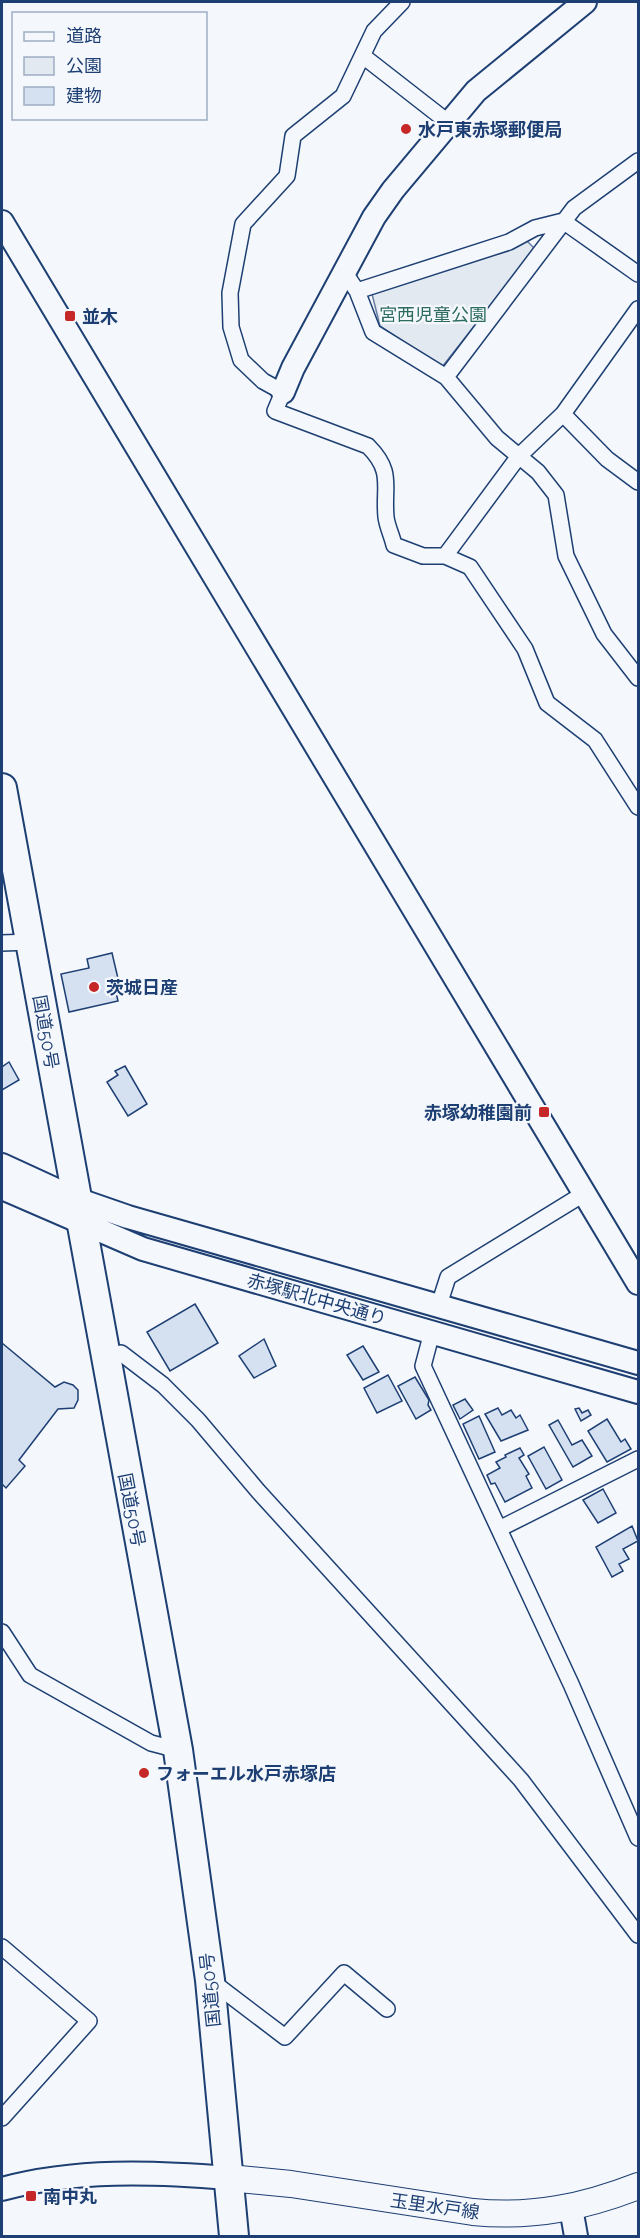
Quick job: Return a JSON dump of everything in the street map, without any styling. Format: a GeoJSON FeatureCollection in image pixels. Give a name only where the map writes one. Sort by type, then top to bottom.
{"type":"FeatureCollection","features":[{"type":"Feature","properties":{"kind":"highway","name":"国道50号"},"geometry":{"type":"LineString","coordinates":[[2,788],[177,1750],[210,1980],[234,2236]]}},
{"type":"Feature","properties":{"kind":"main road","name":"玉里水戸線"},"geometry":{"type":"LineString","coordinates":[[229,2178],[291,2184],[480,2213],[521,2215],[571,2208],[639,2186]]}},
{"type":"Feature","properties":{"kind":"street"},"geometry":{"type":"LineString","coordinates":[[283,392],[263,381],[241,360],[231,327],[231,293],[243,224],[287,176],[293,136],[343,96],[374,31],[402,2]]}},
{"type":"Feature","properties":{"kind":"street"},"geometry":{"type":"LineString","coordinates":[[585,2],[476,92],[374,217],[351,282],[293,368],[275,411],[368,446],[379,457],[387,474],[386,518],[394,545],[423,556],[444,556],[470,567],[525,649],[547,703],[595,740],[639,807]]}},
{"type":"Feature","properties":{"kind":"street"},"geometry":{"type":"LineString","coordinates":[[363,56],[450,123]]}},
{"type":"Feature","properties":{"kind":"street"},"geometry":{"type":"LineString","coordinates":[[446,377],[574,208],[639,160]]}},
{"type":"Feature","properties":{"kind":"street"},"geometry":{"type":"LineString","coordinates":[[351,282],[509,242],[535,228],[563,221],[639,274]]}},
{"type":"Feature","properties":{"kind":"street"},"geometry":{"type":"LineString","coordinates":[[2,222],[366,833],[639,1283]]}},
{"type":"Feature","properties":{"kind":"street"},"geometry":{"type":"LineString","coordinates":[[351,282],[374,332],[446,377],[497,438],[538,472],[556,495],[566,556],[604,634],[639,678]]}},
{"type":"Feature","properties":{"kind":"street"},"geometry":{"type":"LineString","coordinates":[[444,556],[519,456],[563,414],[639,309]]}},
{"type":"Feature","properties":{"kind":"street"},"geometry":{"type":"LineString","coordinates":[[563,414],[607,459],[639,482]]}},
{"type":"Feature","properties":{"kind":"street"},"geometry":{"type":"LineString","coordinates":[[2,943],[30,942]]}},
{"type":"Feature","properties":{"kind":"street","name":"赤塚駅北中央通り"},"geometry":{"type":"LineString","coordinates":[[2,1165],[144,1249],[432,1332],[637,1384]]}},
{"type":"Feature","properties":{"kind":"street","name":"赤塚駅北中央通り"},"geometry":{"type":"LineString","coordinates":[[2,1188],[78,1210],[128,1217],[639,1363]]}},
{"type":"Feature","properties":{"kind":"street"},"geometry":{"type":"LineString","coordinates":[[439,1305],[448,1277],[585,1193]]}},
{"type":"Feature","properties":{"kind":"street"},"geometry":{"type":"LineString","coordinates":[[355,1310],[365,1283]]}},
{"type":"Feature","properties":{"kind":"street"},"geometry":{"type":"LineString","coordinates":[[432,1332],[423,1366],[500,1529],[639,1838]]}},
{"type":"Feature","properties":{"kind":"street"},"geometry":{"type":"LineString","coordinates":[[104,1357],[122,1353],[163,1385],[198,1420],[258,1491],[521,1780],[639,1935]]}},
{"type":"Feature","properties":{"kind":"street"},"geometry":{"type":"LineString","coordinates":[[500,1529],[639,1459]]}},
{"type":"Feature","properties":{"kind":"street"},"geometry":{"type":"LineString","coordinates":[[2,1632],[30,1675],[151,1743],[177,1750]]}},
{"type":"Feature","properties":{"kind":"street"},"geometry":{"type":"LineString","coordinates":[[2,1947],[89,2021],[2,2118]]}},
{"type":"Feature","properties":{"kind":"street"},"geometry":{"type":"LineString","coordinates":[[210,1980],[285,2037],[344,1973],[387,2008]]}},
{"type":"Feature","properties":{"kind":"street"},"geometry":{"type":"LineString","coordinates":[[2,2189],[81,2175],[175,2175],[229,2178]]}},
{"type":"Feature","properties":{"kind":"street"},"geometry":{"type":"LineString","coordinates":[[571,2208],[576,2236]]}},
{"type":"Feature","properties":{"kind":"green space","name":"宮西児童公園"},"geometry":{"type":"Polygon","coordinates":[[[525,239],[535,249],[442,367],[380,326],[372,294],[525,239]]]}},
{"type":"Feature","properties":{"kind":"building"},"geometry":{"type":"Polygon","coordinates":[[[112,953],[120,987],[115,988],[118,1001],[69,1012],[61,974],[89,968],[87,959],[112,953]]]}},
{"type":"Feature","properties":{"kind":"building"},"geometry":{"type":"Polygon","coordinates":[[[9,1062],[19,1080],[2,1090],[2,1067],[9,1062]]]}},
{"type":"Feature","properties":{"kind":"building"},"geometry":{"type":"Polygon","coordinates":[[[125,1066],[147,1104],[128,1116],[107,1082],[118,1075],[115,1071],[125,1066]]]}},
{"type":"Feature","properties":{"kind":"building"},"geometry":{"type":"Polygon","coordinates":[[[195,1304],[218,1343],[170,1371],[147,1332],[195,1304]]]}},
{"type":"Feature","properties":{"kind":"building"},"geometry":{"type":"Polygon","coordinates":[[[264,1339],[276,1366],[254,1378],[239,1356],[264,1339]]]}},
{"type":"Feature","properties":{"kind":"building"},"geometry":{"type":"Polygon","coordinates":[[[2,1343],[55,1387],[64,1382],[73,1385],[78,1390],[78,1400],[74,1408],[58,1409],[19,1460],[25,1466],[6,1488],[2,1484],[2,1343]]]}},
{"type":"Feature","properties":{"kind":"building"},"geometry":{"type":"Polygon","coordinates":[[[363,1346],[379,1372],[363,1380],[347,1355],[363,1346]]]}},
{"type":"Feature","properties":{"kind":"building"},"geometry":{"type":"Polygon","coordinates":[[[388,1375],[402,1401],[377,1413],[364,1388],[388,1375]]]}},
{"type":"Feature","properties":{"kind":"building"},"geometry":{"type":"Polygon","coordinates":[[[415,1377],[429,1400],[428,1405],[431,1410],[416,1419],[398,1386],[415,1377]]]}},
{"type":"Feature","properties":{"kind":"building"},"geometry":{"type":"Polygon","coordinates":[[[465,1399],[473,1410],[460,1419],[453,1405],[465,1399]]]}},
{"type":"Feature","properties":{"kind":"building"},"geometry":{"type":"Polygon","coordinates":[[[498,1408],[502,1415],[511,1410],[516,1418],[520,1415],[528,1430],[501,1441],[485,1414],[498,1408]]]}},
{"type":"Feature","properties":{"kind":"building"},"geometry":{"type":"Polygon","coordinates":[[[579,1408],[582,1413],[588,1410],[591,1415],[581,1421],[575,1409],[579,1408]]]}},
{"type":"Feature","properties":{"kind":"building"},"geometry":{"type":"Polygon","coordinates":[[[479,1416],[495,1452],[479,1459],[463,1424],[479,1416]]]}},
{"type":"Feature","properties":{"kind":"building"},"geometry":{"type":"Polygon","coordinates":[[[607,1419],[621,1442],[625,1439],[631,1449],[607,1462],[588,1431],[607,1419]]]}},
{"type":"Feature","properties":{"kind":"building"},"geometry":{"type":"Polygon","coordinates":[[[558,1420],[572,1445],[582,1440],[592,1456],[573,1467],[549,1425],[558,1420]]]}},
{"type":"Feature","properties":{"kind":"building"},"geometry":{"type":"Polygon","coordinates":[[[544,1447],[562,1480],[546,1489],[528,1456],[544,1447]]]}},
{"type":"Feature","properties":{"kind":"building"},"geometry":{"type":"Polygon","coordinates":[[[520,1448],[524,1455],[519,1458],[529,1474],[526,1476],[532,1488],[505,1502],[495,1483],[491,1484],[487,1475],[500,1468],[496,1462],[520,1448]]]}},
{"type":"Feature","properties":{"kind":"building"},"geometry":{"type":"Polygon","coordinates":[[[603,1489],[616,1513],[598,1523],[583,1500],[603,1489]]]}},
{"type":"Feature","properties":{"kind":"building"},"geometry":{"type":"Polygon","coordinates":[[[632,1526],[638,1541],[623,1549],[629,1559],[619,1564],[623,1571],[612,1577],[596,1547],[632,1526]]]}},
{"type":"Feature","properties":{"kind":"place","name":"水戸東赤塚郵便局"},"geometry":{"type":"Point","coordinates":[406,129]}},
{"type":"Feature","properties":{"kind":"place","name":"並木"},"geometry":{"type":"Point","coordinates":[70,316]}},
{"type":"Feature","properties":{"kind":"place","name":"茨城日産"},"geometry":{"type":"Point","coordinates":[94,987]}},
{"type":"Feature","properties":{"kind":"place","name":"赤塚幼稚園前"},"geometry":{"type":"Point","coordinates":[544,1112]}},
{"type":"Feature","properties":{"kind":"place","name":"フォーエル水戸赤塚店"},"geometry":{"type":"Point","coordinates":[144,1773]}},
{"type":"Feature","properties":{"kind":"place","name":"南中丸"},"geometry":{"type":"Point","coordinates":[31,2196]}}]}
